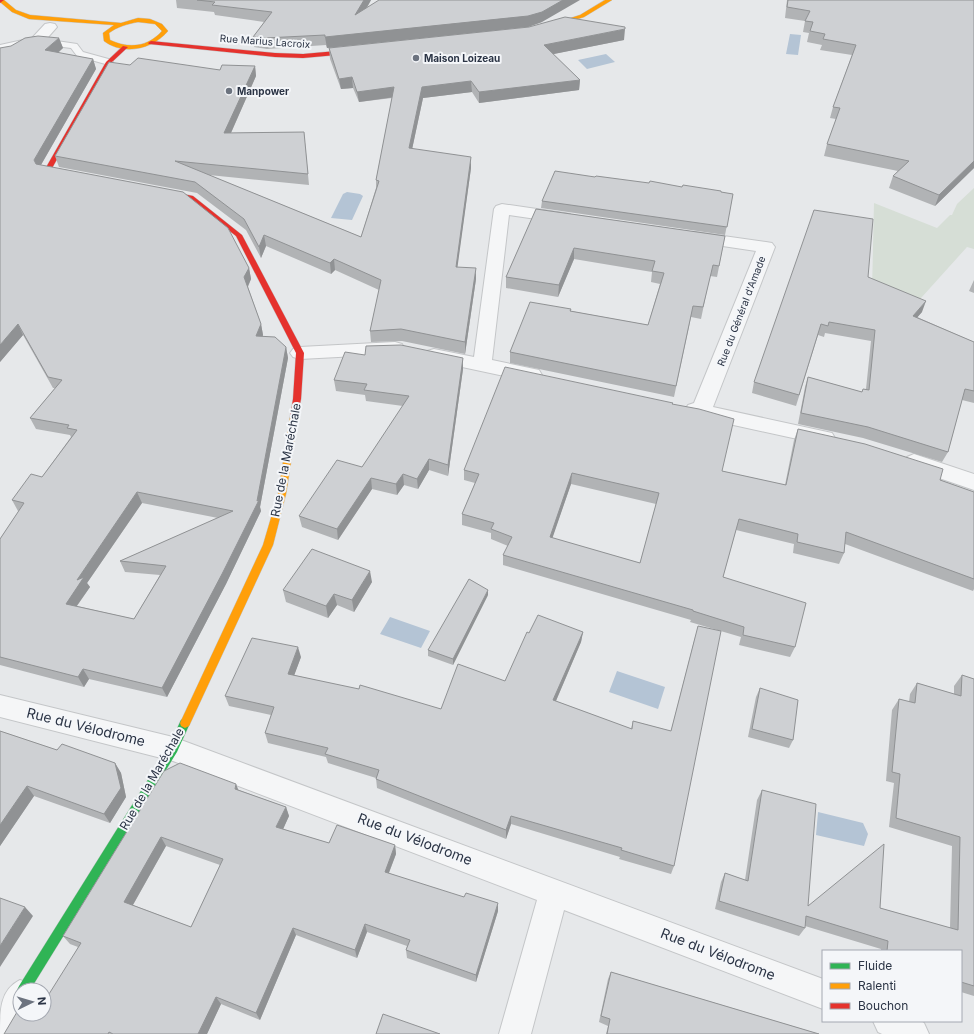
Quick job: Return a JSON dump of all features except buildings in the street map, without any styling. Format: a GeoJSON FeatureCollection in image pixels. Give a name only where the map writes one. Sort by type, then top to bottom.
{"type":"FeatureCollection","features":[{"type":"Feature","properties":{"kind":"street"},"geometry":{"type":"LineString","coordinates":[[537,29],[582,16],[609,0]]}},
{"type":"Feature","properties":{"kind":"street"},"geometry":{"type":"LineString","coordinates":[[1,1],[15,13],[29,17],[120,24],[142,20],[160,24],[164,28],[165,32],[158,40],[134,47],[111,44],[101,36],[120,24]]}},
{"type":"Feature","properties":{"kind":"street"},"geometry":{"type":"LineString","coordinates":[[24,24],[54,28]]}},
{"type":"Feature","properties":{"kind":"street"},"geometry":{"type":"LineString","coordinates":[[0,49],[37,41],[54,28]]}},
{"type":"Feature","properties":{"kind":"street","name":"Rue Marius Lacroix"},"geometry":{"type":"LineString","coordinates":[[151,43],[275,55],[303,56],[371,50]]}},
{"type":"Feature","properties":{"kind":"street"},"geometry":{"type":"LineString","coordinates":[[85,178],[47,171],[109,62],[125,47]]}},
{"type":"Feature","properties":{"kind":"street"},"geometry":{"type":"LineString","coordinates":[[153,190],[191,197],[239,235],[300,353],[402,348],[553,380]]}},
{"type":"Feature","properties":{"kind":"street"},"geometry":{"type":"LineString","coordinates":[[482,365],[502,209],[580,220]]}},
{"type":"Feature","properties":{"kind":"street","name":"Rue du Général d'Amade"},"geometry":{"type":"LineString","coordinates":[[680,235],[766,247],[702,412]]}},
{"type":"Feature","properties":{"kind":"street","name":"Rue de la Maréchale"},"geometry":{"type":"LineString","coordinates":[[28,982],[173,748],[268,545],[282,494],[297,399],[300,353]]}},
{"type":"Feature","properties":{"kind":"street"},"geometry":{"type":"LineString","coordinates":[[678,406],[840,441]]}},
{"type":"Feature","properties":{"kind":"street"},"geometry":{"type":"LineString","coordinates":[[900,458],[974,482]]}},
{"type":"Feature","properties":{"kind":"street","name":"Rue du Vélodrome"},"geometry":{"type":"LineString","coordinates":[[0,706],[173,748],[822,994]]}},
{"type":"Feature","properties":{"kind":"street"},"geometry":{"type":"LineString","coordinates":[[515,1034],[554,892]]}},
{"type":"Feature","properties":{"kind":"street"},"geometry":{"type":"LineString","coordinates":[[0,1028],[12,1008]]}},
{"type":"Feature","properties":{"kind":"street"},"geometry":{"type":"LineString","coordinates":[[891,1022],[913,1034]]}},
{"type":"Feature","properties":{"kind":"lane"},"geometry":{"type":"LineString","coordinates":[[37,41],[74,46],[80,54],[109,62]]}},
{"type":"Feature","properties":{"kind":"shaded area"},"geometry":{"type":"Polygon","coordinates":[[[974,188],[974,249],[967,247],[912,308],[872,291],[874,203],[937,228],[950,215],[952,215],[957,204],[974,188]]]}},
{"type":"Feature","properties":{"kind":"water"},"geometry":{"type":"Polygon","coordinates":[[[790,34],[801,35],[798,55],[786,54],[790,34]]]}},
{"type":"Feature","properties":{"kind":"water"},"geometry":{"type":"Polygon","coordinates":[[[606,54],[615,62],[587,69],[578,60],[606,54]]]}},
{"type":"Feature","properties":{"kind":"water"},"geometry":{"type":"Polygon","coordinates":[[[347,192],[360,194],[363,196],[352,220],[331,218],[343,194],[347,192]]]}},
{"type":"Feature","properties":{"kind":"water"},"geometry":{"type":"Polygon","coordinates":[[[390,617],[430,631],[421,648],[380,634],[390,617]]]}},
{"type":"Feature","properties":{"kind":"water"},"geometry":{"type":"Polygon","coordinates":[[[617,671],[665,687],[658,709],[609,692],[617,671]]]}},
{"type":"Feature","properties":{"kind":"water"},"geometry":{"type":"Polygon","coordinates":[[[818,812],[863,823],[868,834],[864,846],[816,835],[818,812]]]}},
{"type":"Feature","properties":{"kind":"traffic: fast"},"geometry":{"type":"LineString","coordinates":[[28,982],[173,749],[185,723]]}},
{"type":"Feature","properties":{"kind":"traffic: slow"},"geometry":{"type":"LineString","coordinates":[[1,0],[14,11],[29,17],[120,24]]}},
{"type":"Feature","properties":{"kind":"traffic: slow"},"geometry":{"type":"LineString","coordinates":[[546,27],[582,16],[609,0]]}},
{"type":"Feature","properties":{"kind":"traffic: slow"},"geometry":{"type":"LineString","coordinates":[[138,20],[157,23],[163,27],[165,31],[153,42],[138,47],[122,47],[107,41],[106,33],[109,30],[121,24],[138,20]]}},
{"type":"Feature","properties":{"kind":"traffic: slow"},"geometry":{"type":"LineString","coordinates":[[185,723],[268,545],[282,494],[294,417]]}},
{"type":"Feature","properties":{"kind":"traffic: jam"},"geometry":{"type":"LineString","coordinates":[[151,43],[275,55],[303,56],[359,51]]}},
{"type":"Feature","properties":{"kind":"traffic: jam"},"geometry":{"type":"LineString","coordinates":[[72,175],[47,171],[109,62],[125,47]]}},
{"type":"Feature","properties":{"kind":"traffic: jam"},"geometry":{"type":"LineString","coordinates":[[159,191],[191,197],[239,235],[300,353],[297,399],[294,417]]}},
{"type":"Feature","properties":{"kind":"place","name":"Maison Loizeau"},"geometry":{"type":"Point","coordinates":[416,58]}},
{"type":"Feature","properties":{"kind":"place","name":"Manpower"},"geometry":{"type":"Point","coordinates":[229,91]}}]}
